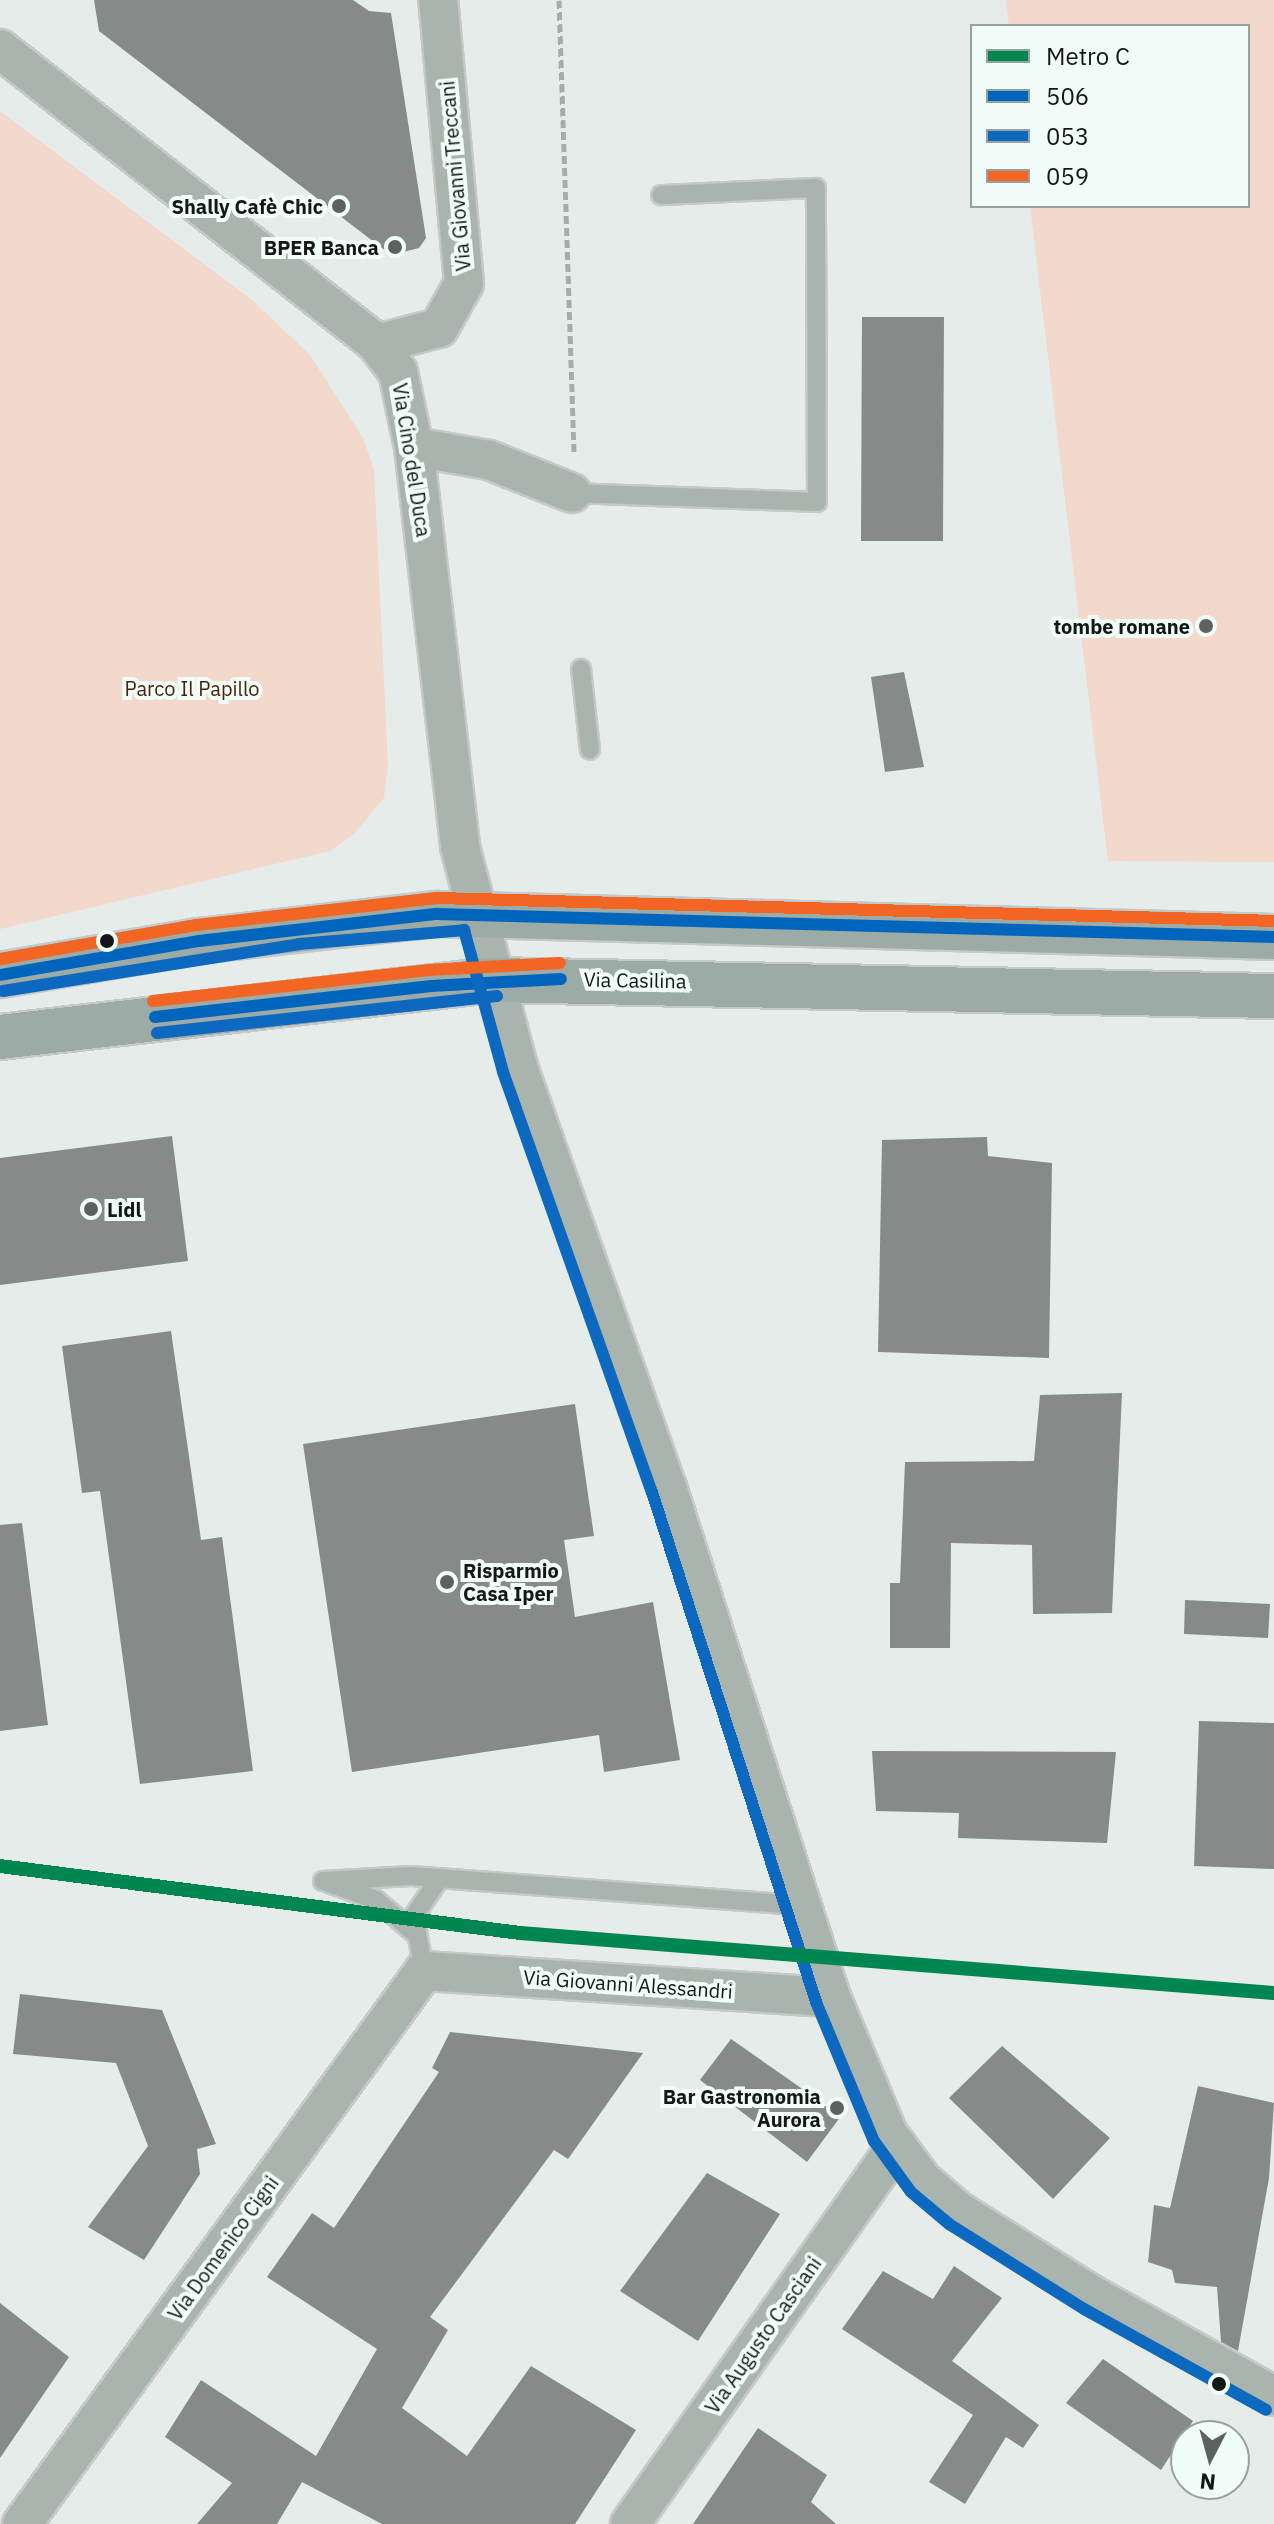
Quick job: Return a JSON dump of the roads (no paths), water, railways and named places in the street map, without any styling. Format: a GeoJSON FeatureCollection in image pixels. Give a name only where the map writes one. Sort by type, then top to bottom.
{"type":"FeatureCollection","features":[{"type":"Feature","properties":{"kind":"main road"},"geometry":{"type":"LineString","coordinates":[[0,975],[310,926],[476,913],[1274,937]]}},
{"type":"Feature","properties":{"kind":"main road","name":"Via Casilina"},"geometry":{"type":"LineString","coordinates":[[0,1037],[495,980],[1274,996]]}},
{"type":"Feature","properties":{"kind":"street","name":"Via Giovanni Treccani"},"geometry":{"type":"LineString","coordinates":[[377,344],[439,328],[464,283],[438,0]]}},
{"type":"Feature","properties":{"kind":"street","name":"Via Cino del Duca"},"geometry":{"type":"LineString","coordinates":[[0,49],[377,344],[404,387],[414,447],[460,847],[476,913],[518,1067],[667,1487],[831,1997],[867,2091],[897,2146],[958,2211],[1092,2295],[1274,2396]]}},
{"type":"Feature","properties":{"kind":"street"},"geometry":{"type":"LineString","coordinates":[[414,447],[480,457],[572,493]]}},
{"type":"Feature","properties":{"kind":"street","name":"Via Giovanni Alessandri"},"geometry":{"type":"LineString","coordinates":[[424,1971],[831,1997]]}},
{"type":"Feature","properties":{"kind":"street","name":"Via Domenico Cigni"},"geometry":{"type":"LineString","coordinates":[[22,2524],[424,1971]]}},
{"type":"Feature","properties":{"kind":"street","name":"Via Augusto Casciani"},"geometry":{"type":"LineString","coordinates":[[630,2524],[897,2146]]}},
{"type":"Feature","properties":{"kind":"lane"},"geometry":{"type":"LineString","coordinates":[[572,493],[817,502],[816,188],[661,195]]}},
{"type":"Feature","properties":{"kind":"lane"},"geometry":{"type":"LineString","coordinates":[[581,669],[590,750]]}},
{"type":"Feature","properties":{"kind":"lane"},"geometry":{"type":"LineString","coordinates":[[412,1931],[376,1900],[323,1881],[439,1879],[801,1905]]}},
{"type":"Feature","properties":{"kind":"lane"},"geometry":{"type":"LineString","coordinates":[[424,1971],[412,1931],[417,1908],[439,1879]]}},
{"type":"Feature","properties":{"kind":"metro line","name":"C"},"geometry":{"type":"LineString","coordinates":[[0,1866],[520,1933],[1274,1993]]}},
{"type":"Feature","properties":{"kind":"place","name":"Shally Cafè Chic"},"geometry":{"type":"Point","coordinates":[339,206]}},
{"type":"Feature","properties":{"kind":"place","name":"BPER Banca"},"geometry":{"type":"Point","coordinates":[395,247]}},
{"type":"Feature","properties":{"kind":"place","name":"tombe romane"},"geometry":{"type":"Point","coordinates":[1206,626]}},
{"type":"Feature","properties":{"kind":"place","name":"Lidl"},"geometry":{"type":"Point","coordinates":[91,1209]}},
{"type":"Feature","properties":{"kind":"place","name":"Risparmio Casa Iper"},"geometry":{"type":"Point","coordinates":[447,1582]}},
{"type":"Feature","properties":{"kind":"place","name":"Bar Gastronomia Aurora"},"geometry":{"type":"Point","coordinates":[837,2108]}},
{"type":"Feature","properties":{"kind":"park label","name":"Parco Il Papillo"},"geometry":{"type":"Point","coordinates":[192,688]}}]}
